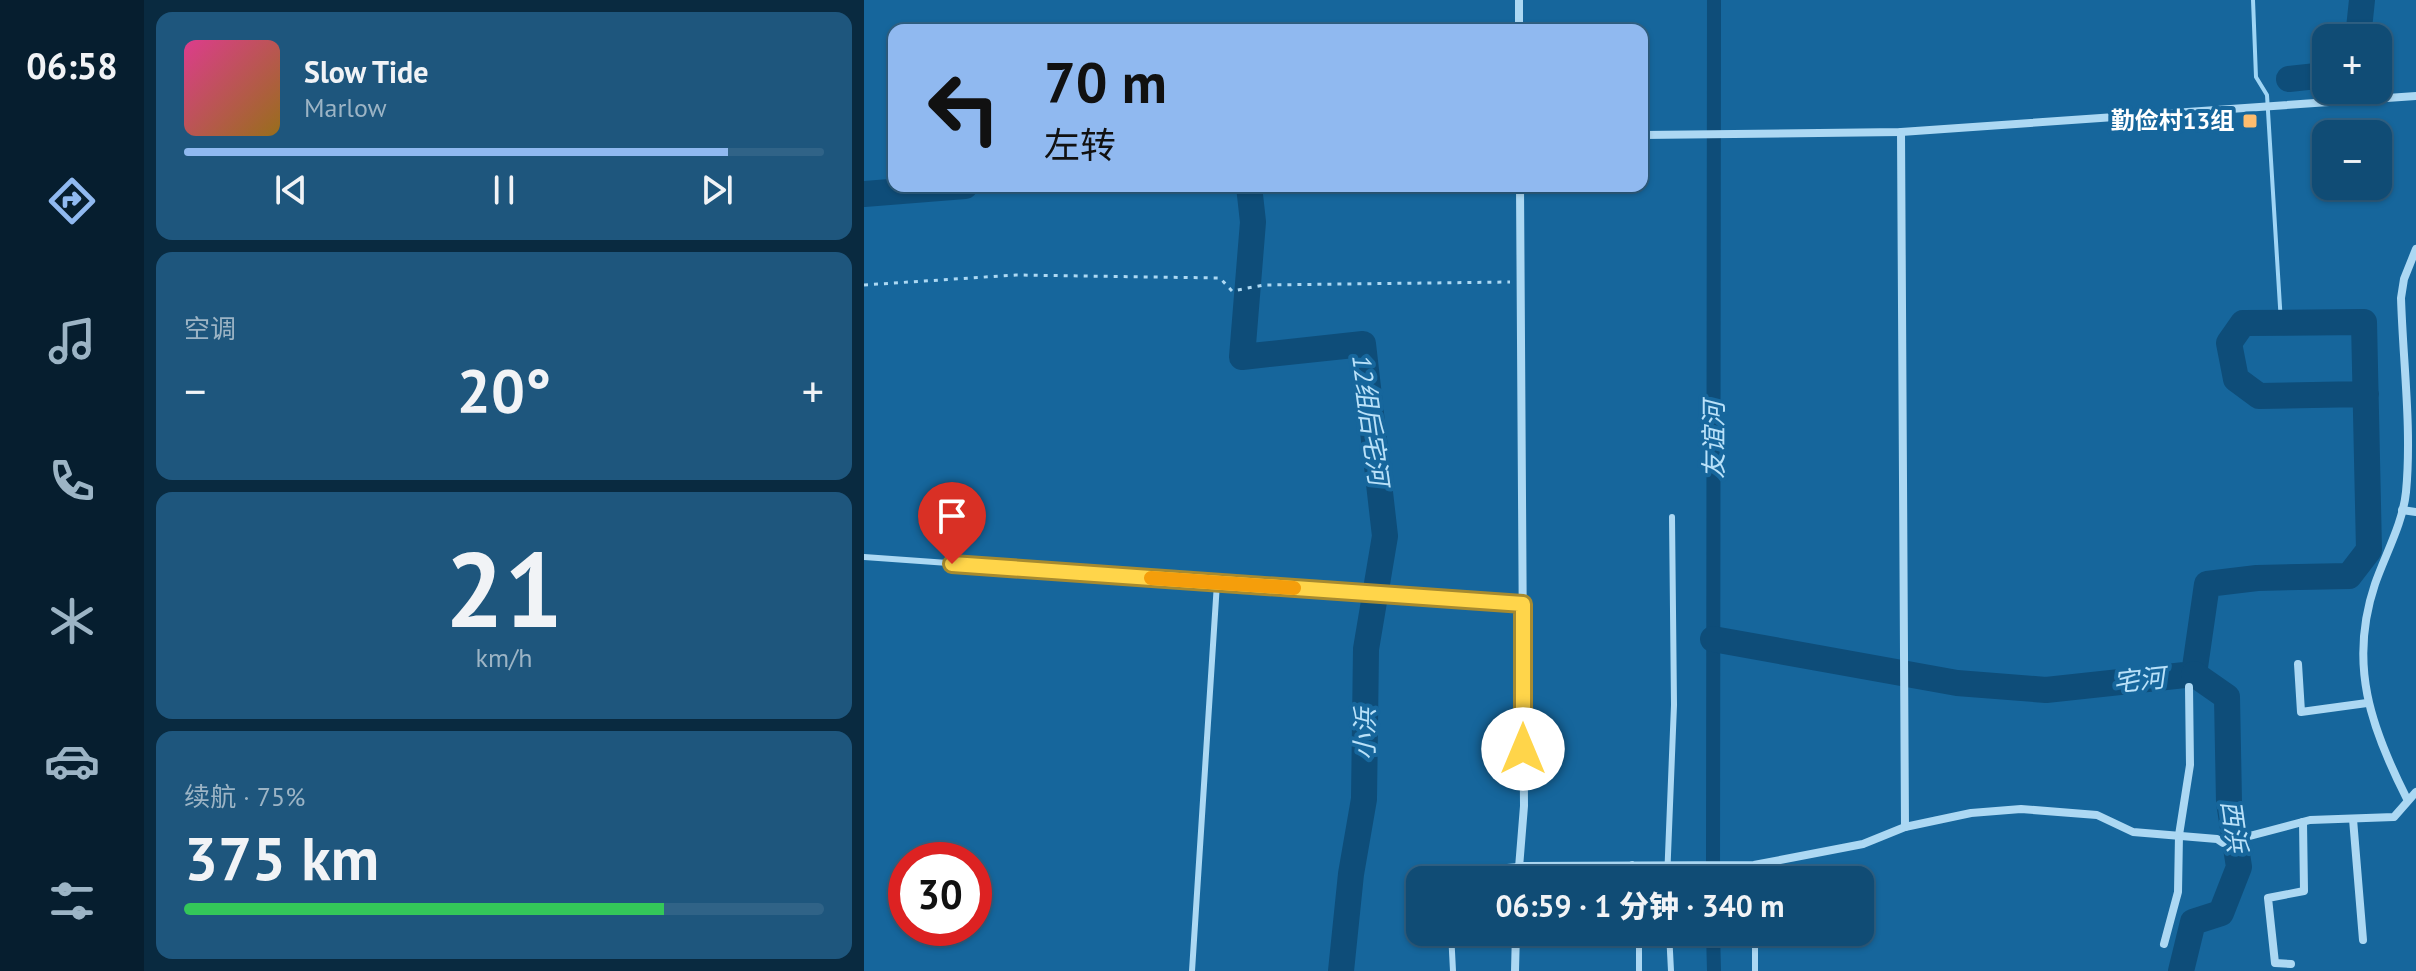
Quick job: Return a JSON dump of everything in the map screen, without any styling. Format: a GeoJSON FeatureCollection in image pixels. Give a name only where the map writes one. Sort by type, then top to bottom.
{"type":"FeatureCollection","features":[{"type":"Feature","properties":{"kind":"street"},"geometry":{"type":"LineString","coordinates":[[1519,0],[1519,24]]}},
{"type":"Feature","properties":{"kind":"street"},"geometry":{"type":"LineString","coordinates":[[1648,135],[1901,132],[2416,96]]}},
{"type":"Feature","properties":{"kind":"street"},"geometry":{"type":"LineString","coordinates":[[1901,132],[1905,827]]}},
{"type":"Feature","properties":{"kind":"street"},"geometry":{"type":"LineString","coordinates":[[1520,192],[1524,806],[1519,866],[1754,865],[1863,844],[1905,827],[1971,813],[2021,809],[2097,815],[2133,832],[2237,842],[2270,829],[2303,822],[2394,817],[2401,813],[2407,799],[2416,792]]}},
{"type":"Feature","properties":{"kind":"street"},"geometry":{"type":"LineString","coordinates":[[2407,799],[2379,743],[2367,703],[2365,627],[2371,597],[2402,510],[2407,461],[2401,298],[2404,279],[2416,249]]}},
{"type":"Feature","properties":{"kind":"street"},"geometry":{"type":"LineString","coordinates":[[2402,510],[2416,512]]}},
{"type":"Feature","properties":{"kind":"street"},"geometry":{"type":"LineString","coordinates":[[2298,664],[2301,712],[2367,703]]}},
{"type":"Feature","properties":{"kind":"street"},"geometry":{"type":"LineString","coordinates":[[2164,944],[2178,892],[2179,835],[2190,765],[2189,687]]}},
{"type":"Feature","properties":{"kind":"street"},"geometry":{"type":"LineString","coordinates":[[2353,819],[2363,940]]}},
{"type":"Feature","properties":{"kind":"street"},"geometry":{"type":"LineString","coordinates":[[2291,964],[2275,963],[2268,898],[2304,891],[2303,822]]}},
{"type":"Feature","properties":{"kind":"street"},"geometry":{"type":"LineString","coordinates":[[1515,971],[1516,946]]}},
{"type":"Feature","properties":{"kind":"lane"},"geometry":{"type":"LineString","coordinates":[[1666,864],[1674,705],[1672,517]]}},
{"type":"Feature","properties":{"kind":"lane"},"geometry":{"type":"LineString","coordinates":[[864,557],[1523,604]]}},
{"type":"Feature","properties":{"kind":"lane"},"geometry":{"type":"LineString","coordinates":[[1192,971],[1217,583]]}},
{"type":"Feature","properties":{"kind":"lane"},"geometry":{"type":"LineString","coordinates":[[1452,946],[1453,971]]}},
{"type":"Feature","properties":{"kind":"lane"},"geometry":{"type":"LineString","coordinates":[[1639,946],[1639,971]]}},
{"type":"Feature","properties":{"kind":"lane"},"geometry":{"type":"LineString","coordinates":[[1670,946],[1671,971]]}},
{"type":"Feature","properties":{"kind":"lane"},"geometry":{"type":"LineString","coordinates":[[1755,946],[1755,971]]}},
{"type":"Feature","properties":{"kind":"path"},"geometry":{"type":"LineString","coordinates":[[864,285],[1016,275],[1220,278],[1232,291],[1264,285],[1521,282]]}},
{"type":"Feature","properties":{"kind":"waterway","name":"友谊河"},"geometry":{"type":"LineString","coordinates":[[1713,866],[1714,0]]}},
{"type":"Feature","properties":{"kind":"waterway"},"geometry":{"type":"LineString","coordinates":[[2253,0],[2256,77],[2267,95],[2281,323]]}},
{"type":"Feature","properties":{"kind":"waterway"},"geometry":{"type":"LineString","coordinates":[[2359,24],[2362,0]]}},
{"type":"Feature","properties":{"kind":"waterway"},"geometry":{"type":"LineString","coordinates":[[2289,79],[2312,77]]}},
{"type":"Feature","properties":{"kind":"waterway","name":"12组后宅河"},"geometry":{"type":"LineString","coordinates":[[864,194],[889,192]]}},
{"type":"Feature","properties":{"kind":"waterway","name":"小浜"},"geometry":{"type":"LineString","coordinates":[[1250,192],[1253,222],[1242,357],[1363,344],[1385,536],[1366,649],[1364,799],[1351,874],[1341,971]]}},
{"type":"Feature","properties":{"kind":"waterway","name":"宅河"},"geometry":{"type":"LineString","coordinates":[[1713,639],[1957,683],[2046,690],[2194,674],[2207,584],[2257,578],[2349,576],[2369,550],[2364,322],[2243,323],[2229,343],[2236,379],[2259,396],[2366,394]]}},
{"type":"Feature","properties":{"kind":"waterway","name":"西浜"},"geometry":{"type":"LineString","coordinates":[[2181,971],[2193,922],[2221,913],[2239,867],[2229,802],[2227,697],[2194,674]]}},
{"type":"Feature","properties":{"kind":"waterway","name":"友谊河"},"geometry":{"type":"LineString","coordinates":[[1713,946],[1714,971]]}},
{"type":"Feature","properties":{"kind":"slow traffic"},"geometry":{"type":"LineString","coordinates":[[1151,578],[1294,588]]}},
{"type":"Feature","properties":{"kind":"place","name":"勤俭村13组"},"geometry":{"type":"Point","coordinates":[2250,121]}},
{"type":"Feature","properties":{"kind":"route"},"geometry":{"type":"LineString","coordinates":[[952,564],[1523,604],[1523,749]]}}]}
